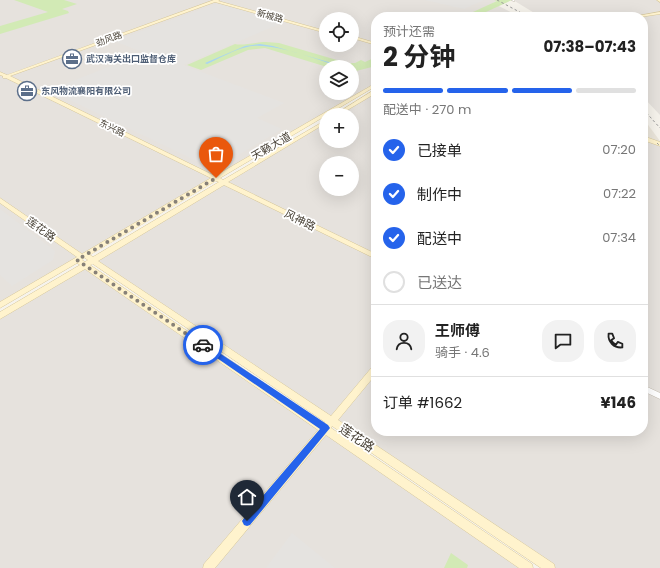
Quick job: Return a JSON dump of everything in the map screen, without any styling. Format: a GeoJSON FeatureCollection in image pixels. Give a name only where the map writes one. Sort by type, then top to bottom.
{"type":"FeatureCollection","features":[{"type":"Feature","properties":{"kind":"street","name":"新城路"},"geometry":{"type":"LineString","coordinates":[[216,0],[319,29]]}},
{"type":"Feature","properties":{"kind":"street","name":"劲风路"},"geometry":{"type":"LineString","coordinates":[[2,76],[216,0]]}},
{"type":"Feature","properties":{"kind":"street"},"geometry":{"type":"LineString","coordinates":[[648,16],[660,15]]}},
{"type":"Feature","properties":{"kind":"street"},"geometry":{"type":"LineString","coordinates":[[648,17],[660,15]]}},
{"type":"Feature","properties":{"kind":"street"},"geometry":{"type":"LineString","coordinates":[[359,40],[371,44]]}},
{"type":"Feature","properties":{"kind":"street","name":"东兴路"},"geometry":{"type":"LineString","coordinates":[[2,76],[224,183]]}},
{"type":"Feature","properties":{"kind":"street","name":"天籁大道"},"geometry":{"type":"LineString","coordinates":[[0,316],[85,259],[216,178],[371,87]]}},
{"type":"Feature","properties":{"kind":"street"},"geometry":{"type":"LineString","coordinates":[[348,108],[371,94]]}},
{"type":"Feature","properties":{"kind":"street","name":"天籁大道"},"geometry":{"type":"LineString","coordinates":[[0,305],[224,183],[319,125]]}},
{"type":"Feature","properties":{"kind":"street"},"geometry":{"type":"LineString","coordinates":[[648,138],[658,140]]}},
{"type":"Feature","properties":{"kind":"street"},"geometry":{"type":"LineString","coordinates":[[648,139],[660,144]]}},
{"type":"Feature","properties":{"kind":"street","name":"风神路"},"geometry":{"type":"LineString","coordinates":[[224,183],[371,254]]}},
{"type":"Feature","properties":{"kind":"street","name":"莲花路"},"geometry":{"type":"LineString","coordinates":[[0,200],[328,424],[550,568]]}},
{"type":"Feature","properties":{"kind":"street"},"geometry":{"type":"LineString","coordinates":[[208,568],[371,374]]}},
{"type":"Feature","properties":{"kind":"street"},"geometry":{"type":"LineString","coordinates":[[648,390],[660,396]]}},
{"type":"Feature","properties":{"kind":"street","name":"莲花路"},"geometry":{"type":"LineString","coordinates":[[328,424],[528,568]]}},
{"type":"Feature","properties":{"kind":"shaded area"},"geometry":{"type":"Polygon","coordinates":[[[0,0],[500,0],[493,3],[510,12],[371,12],[371,86],[359,93],[359,60],[319,60],[319,100],[347,100],[334,108],[319,108],[319,117],[0,305],[0,0]]]}},
{"type":"Feature","properties":{"kind":"shaded area"},"geometry":{"type":"Polygon","coordinates":[[[425,0],[484,0],[464,9],[425,0]]]}},
{"type":"Feature","properties":{"kind":"shaded area"},"geometry":{"type":"Polygon","coordinates":[[[513,0],[660,0],[660,115],[648,102],[648,12],[533,12],[513,0]]]}},
{"type":"Feature","properties":{"kind":"shaded area"},"geometry":{"type":"Polygon","coordinates":[[[219,3],[284,22],[183,65],[284,103],[257,118],[282,129],[223,164],[205,165],[49,90],[145,53],[114,41],[219,3]]]}},
{"type":"Feature","properties":{"kind":"shaded area"},"geometry":{"type":"Polygon","coordinates":[[[371,94],[371,436],[648,436],[648,140],[660,144],[660,568],[550,568],[93,260],[319,125],[319,148],[359,148],[359,108],[348,108],[371,94]]]}},
{"type":"Feature","properties":{"kind":"shaded area"},"geometry":{"type":"Polygon","coordinates":[[[648,125],[660,141],[660,144],[648,140],[648,125]]]}},
{"type":"Feature","properties":{"kind":"shaded area"},"geometry":{"type":"Polygon","coordinates":[[[0,209],[55,251],[53,260],[12,286],[0,275],[0,209]]]}},
{"type":"Feature","properties":{"kind":"shaded area"},"geometry":{"type":"Polygon","coordinates":[[[85,265],[528,568],[0,568],[0,316],[85,265]]]}},
{"type":"Feature","properties":{"kind":"shaded area"},"geometry":{"type":"Polygon","coordinates":[[[292,533],[335,568],[266,568],[292,533]]]}},
{"type":"Feature","properties":{"kind":"green space"},"geometry":{"type":"Polygon","coordinates":[[[14,0],[64,0],[77,4],[62,9],[68,11],[69,13],[0,34],[0,26],[48,12],[14,0]]]}},
{"type":"Feature","properties":{"kind":"green space"},"geometry":{"type":"Polygon","coordinates":[[[494,0],[512,0],[486,12],[473,12],[497,1],[494,0]]]}},
{"type":"Feature","properties":{"kind":"green space"},"geometry":{"type":"Polygon","coordinates":[[[266,42],[279,43],[337,60],[319,60],[319,65],[265,48],[248,50],[201,70],[187,65],[235,44],[242,45],[266,42]]]}},
{"type":"Feature","properties":{"kind":"green space"},"geometry":{"type":"Polygon","coordinates":[[[371,59],[371,67],[359,70],[359,61],[361,60],[365,62],[371,59]]]}},
{"type":"Feature","properties":{"kind":"green space"},"geometry":{"type":"Polygon","coordinates":[[[451,553],[468,565],[467,568],[444,568],[451,553]]]}},
{"type":"Feature","properties":{"kind":"water"},"geometry":{"type":"Polygon","coordinates":[[[260,44],[273,46],[322,60],[281,49],[257,46],[242,48],[207,64],[205,63],[245,46],[260,44]]]}},
{"type":"Feature","properties":{"kind":"railway"},"geometry":{"type":"LineString","coordinates":[[497,0],[520,12]]}},
{"type":"Feature","properties":{"kind":"railway"},"geometry":{"type":"LineString","coordinates":[[648,115],[660,128]]}},
{"type":"Feature","properties":{"kind":"railway"},"geometry":{"type":"LineString","coordinates":[[657,143],[660,146]]}},
{"type":"Feature","properties":{"kind":"way so far"},"geometry":{"type":"LineString","coordinates":[[203,345],[77,260],[216,178]]}},
{"type":"Feature","properties":{"kind":"place","name":"武汉海关出口监督仓库"},"geometry":{"type":"Point","coordinates":[72,59]}},
{"type":"Feature","properties":{"kind":"place","name":"东风物流襄阳有限公司"},"geometry":{"type":"Point","coordinates":[27,91]}},
{"type":"Feature","properties":{"kind":"route"},"geometry":{"type":"LineString","coordinates":[[203,345],[325,428],[247,521]]}}]}
